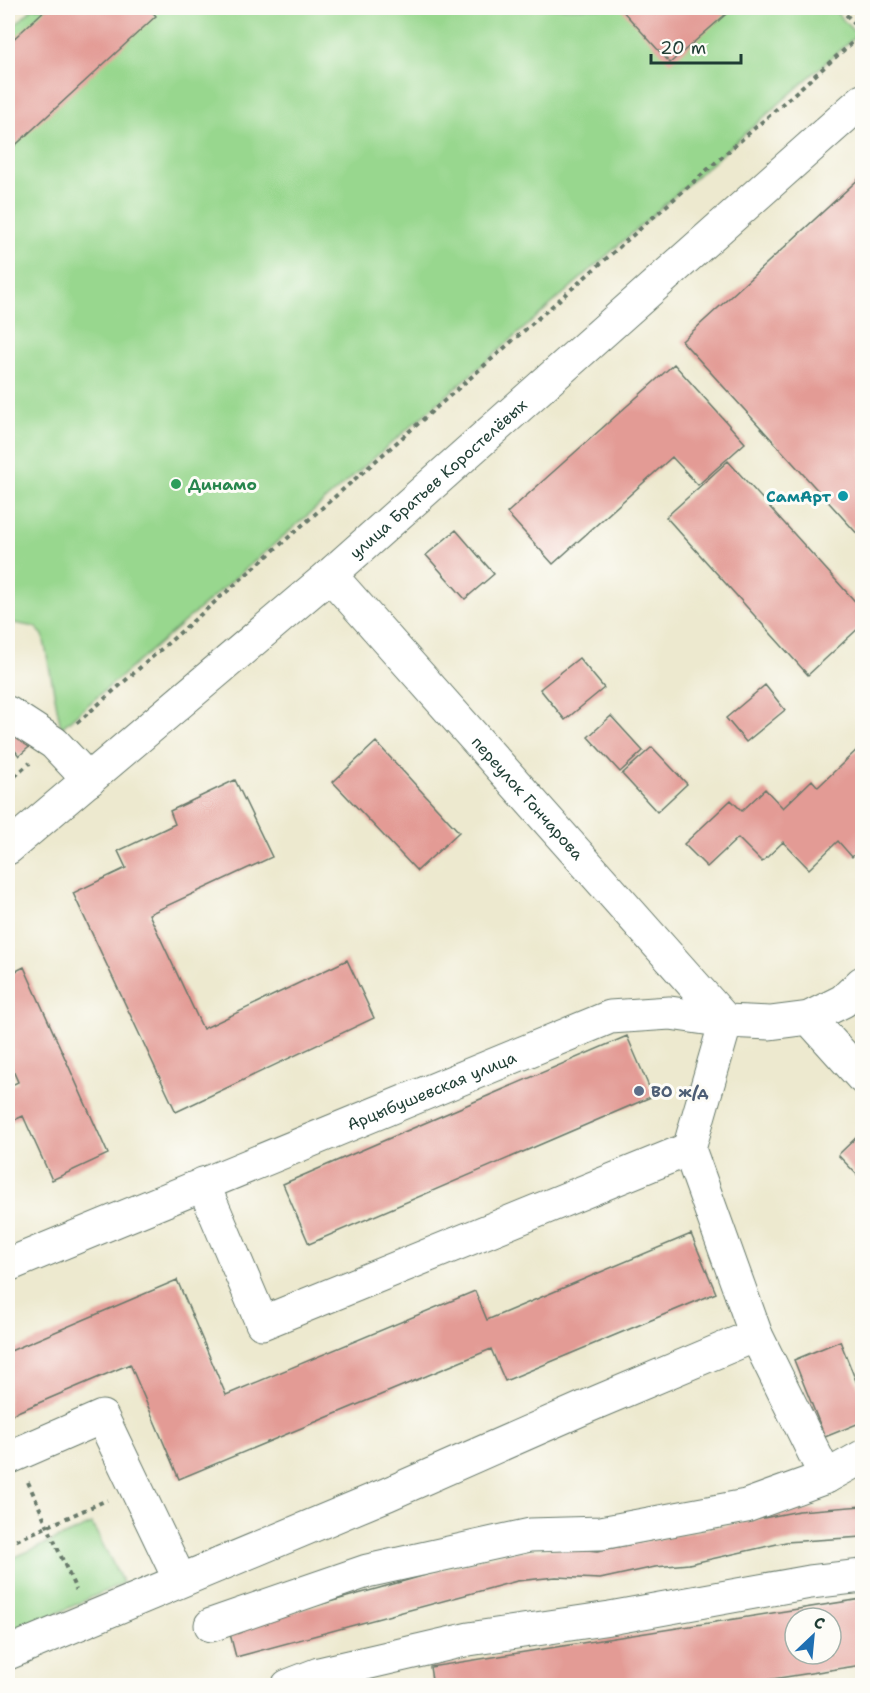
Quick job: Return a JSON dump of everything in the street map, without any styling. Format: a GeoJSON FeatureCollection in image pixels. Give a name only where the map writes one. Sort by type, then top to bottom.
{"type":"FeatureCollection","features":[{"type":"Feature","properties":{"kind":"street","name":"улица Братьев Коростелёвых"},"geometry":{"type":"LineString","coordinates":[[8,848],[330,575],[862,101]]}},
{"type":"Feature","properties":{"kind":"street","name":"переулок Гончарова"},"geometry":{"type":"LineString","coordinates":[[330,575],[726,1021]]}},
{"type":"Feature","properties":{"kind":"street"},"geometry":{"type":"LineString","coordinates":[[8,713],[54,743],[89,780]]}},
{"type":"Feature","properties":{"kind":"street","name":"Арцыбушевская улица"},"geometry":{"type":"LineString","coordinates":[[8,1264],[610,1017],[670,1013],[726,1021],[770,1023],[809,1018],[843,1001],[862,983]]}},
{"type":"Feature","properties":{"kind":"street"},"geometry":{"type":"LineString","coordinates":[[809,1018],[862,1077]]}},
{"type":"Feature","properties":{"kind":"street"},"geometry":{"type":"LineString","coordinates":[[726,1021],[689,1149],[756,1335],[826,1477]]}},
{"type":"Feature","properties":{"kind":"street"},"geometry":{"type":"LineString","coordinates":[[203,1184],[262,1323],[689,1149]]}},
{"type":"Feature","properties":{"kind":"street"},"geometry":{"type":"LineString","coordinates":[[8,1653],[388,1494],[756,1335]]}},
{"type":"Feature","properties":{"kind":"street"},"geometry":{"type":"LineString","coordinates":[[11,1456],[102,1417],[180,1580]]}},
{"type":"Feature","properties":{"kind":"street"},"geometry":{"type":"LineString","coordinates":[[211,1625],[367,1571],[530,1535],[600,1533],[746,1506],[826,1477],[862,1457]]}},
{"type":"Feature","properties":{"kind":"street"},"geometry":{"type":"LineString","coordinates":[[288,1686],[319,1674],[469,1639],[609,1618],[810,1582],[862,1576]]}},
{"type":"Feature","properties":{"kind":"path"},"geometry":{"type":"LineString","coordinates":[[8,782],[862,33],[840,8]]}},
{"type":"Feature","properties":{"kind":"path"},"geometry":{"type":"LineString","coordinates":[[11,1456],[48,1527],[89,1618]]}},
{"type":"Feature","properties":{"kind":"path"},"geometry":{"type":"LineString","coordinates":[[8,1545],[135,1487]]}},
{"type":"Feature","properties":{"kind":"green space","name":"Динамо"},"geometry":{"type":"Polygon","coordinates":[[[33,8],[832,8],[857,35],[504,346],[61,728],[43,635],[35,627],[8,622],[8,32],[33,8]]]}},
{"type":"Feature","properties":{"kind":"green space"},"geometry":{"type":"Polygon","coordinates":[[[92,1524],[123,1583],[8,1636],[8,1560],[92,1524]]]}},
{"type":"Feature","properties":{"kind":"building"},"geometry":{"type":"Polygon","coordinates":[[[47,8],[149,8],[156,16],[8,152],[8,44],[47,8]]]}},
{"type":"Feature","properties":{"kind":"building"},"geometry":{"type":"Polygon","coordinates":[[[620,8],[733,8],[670,63],[620,8]]]}},
{"type":"Feature","properties":{"kind":"building"},"geometry":{"type":"Polygon","coordinates":[[[862,176],[862,539],[682,341],[862,176]]]}},
{"type":"Feature","properties":{"kind":"building"},"geometry":{"type":"Polygon","coordinates":[[[674,364],[745,443],[698,485],[672,457],[553,564],[507,513],[674,364]]]}},
{"type":"Feature","properties":{"kind":"building"},"geometry":{"type":"Polygon","coordinates":[[[728,461],[862,609],[862,625],[808,675],[666,517],[728,461]]]}},
{"type":"Feature","properties":{"kind":"building"},"geometry":{"type":"Polygon","coordinates":[[[456,530],[494,574],[465,599],[426,555],[456,530]]]}},
{"type":"Feature","properties":{"kind":"building"},"geometry":{"type":"Polygon","coordinates":[[[579,658],[604,688],[565,720],[540,689],[579,658]]]}},
{"type":"Feature","properties":{"kind":"building"},"geometry":{"type":"Polygon","coordinates":[[[765,685],[785,710],[746,742],[726,718],[765,685]]]}},
{"type":"Feature","properties":{"kind":"building"},"geometry":{"type":"Polygon","coordinates":[[[611,716],[643,751],[620,772],[588,737],[611,716]]]}},
{"type":"Feature","properties":{"kind":"building"},"geometry":{"type":"Polygon","coordinates":[[[22,728],[35,742],[19,756],[8,741],[22,728]]]}},
{"type":"Feature","properties":{"kind":"building"},"geometry":{"type":"Polygon","coordinates":[[[376,742],[459,832],[417,871],[333,782],[376,742]]]}},
{"type":"Feature","properties":{"kind":"building"},"geometry":{"type":"Polygon","coordinates":[[[862,745],[862,847],[852,857],[838,841],[809,869],[783,842],[762,862],[738,838],[707,867],[684,844],[731,800],[742,811],[765,789],[783,808],[812,780],[818,787],[862,745]]]}},
{"type":"Feature","properties":{"kind":"building"},"geometry":{"type":"Polygon","coordinates":[[[652,747],[687,784],[657,812],[622,774],[652,747]]]}},
{"type":"Feature","properties":{"kind":"building"},"geometry":{"type":"Polygon","coordinates":[[[235,780],[272,857],[149,914],[203,1029],[347,960],[374,1018],[176,1112],[73,893],[126,868],[118,851],[175,824],[170,811],[235,780]]]}},
{"type":"Feature","properties":{"kind":"building"},"geometry":{"type":"Polygon","coordinates":[[[24,967],[108,1154],[52,1180],[23,1116],[8,1123],[8,1087],[18,1082],[8,1059],[8,975],[24,967]]]}},
{"type":"Feature","properties":{"kind":"building"},"geometry":{"type":"Polygon","coordinates":[[[627,1036],[653,1096],[309,1244],[283,1184],[627,1036]]]}},
{"type":"Feature","properties":{"kind":"building"},"geometry":{"type":"Polygon","coordinates":[[[862,1132],[862,1180],[838,1155],[862,1132]]]}},
{"type":"Feature","properties":{"kind":"building"},"geometry":{"type":"Polygon","coordinates":[[[691,1234],[716,1293],[505,1381],[491,1349],[179,1479],[130,1364],[8,1416],[8,1352],[177,1280],[226,1395],[475,1291],[487,1320],[691,1234]]]}},
{"type":"Feature","properties":{"kind":"building"},"geometry":{"type":"Polygon","coordinates":[[[840,1341],[862,1396],[862,1422],[825,1437],[794,1360],[840,1341]]]}},
{"type":"Feature","properties":{"kind":"building"},"geometry":{"type":"Polygon","coordinates":[[[862,1506],[862,1537],[786,1542],[689,1564],[655,1567],[600,1579],[556,1577],[517,1581],[236,1657],[229,1630],[512,1552],[569,1548],[597,1551],[799,1511],[862,1506]]]}},
{"type":"Feature","properties":{"kind":"building"},"geometry":{"type":"Polygon","coordinates":[[[862,1599],[862,1665],[728,1686],[433,1686],[430,1667],[783,1611],[783,1666],[843,1666],[843,1606],[818,1606],[862,1599]]]}},
{"type":"Feature","properties":{"kind":"place","name":"Динамо"},"geometry":{"type":"Point","coordinates":[176,484]}},
{"type":"Feature","properties":{"kind":"place","name":"СамАрт"},"geometry":{"type":"Point","coordinates":[843,496]}},
{"type":"Feature","properties":{"kind":"place","name":"ВО ж/д"},"geometry":{"type":"Point","coordinates":[639,1091]}}]}
